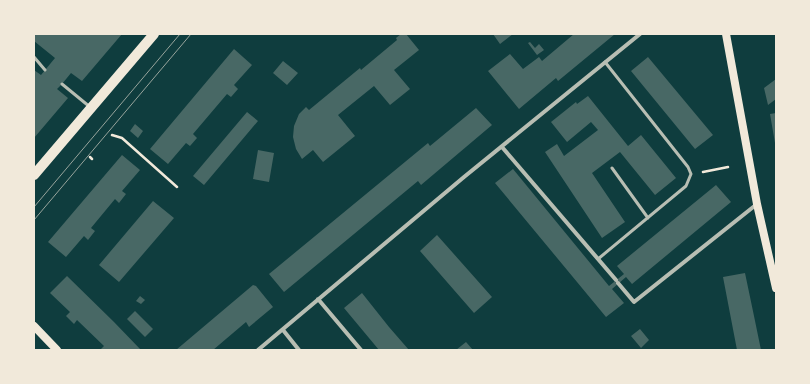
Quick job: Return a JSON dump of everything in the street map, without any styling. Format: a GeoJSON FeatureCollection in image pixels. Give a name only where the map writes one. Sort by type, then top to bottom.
{"type":"FeatureCollection","features":[{"type":"Feature","properties":{"kind":"main road"},"geometry":{"type":"LineString","coordinates":[[35,174],[154,34]]}},
{"type":"Feature","properties":{"kind":"main road"},"geometry":{"type":"LineString","coordinates":[[726,34],[757,204],[776,288]]}},
{"type":"Feature","properties":{"kind":"main road"},"geometry":{"type":"LineString","coordinates":[[34,326],[57,350]]}},
{"type":"Feature","properties":{"kind":"street"},"geometry":{"type":"LineString","coordinates":[[258,350],[640,34]]}},
{"type":"Feature","properties":{"kind":"street"},"geometry":{"type":"LineString","coordinates":[[502,147],[634,302],[757,204]]}},
{"type":"Feature","properties":{"kind":"street"},"geometry":{"type":"LineString","coordinates":[[318,299],[360,350]]}},
{"type":"Feature","properties":{"kind":"street"},"geometry":{"type":"LineString","coordinates":[[283,330],[299,350]]}},
{"type":"Feature","properties":{"kind":"lane"},"geometry":{"type":"LineString","coordinates":[[34,57],[45,70]]}},
{"type":"Feature","properties":{"kind":"lane"},"geometry":{"type":"LineString","coordinates":[[598,259],[686,186],[690,174],[688,167],[605,62]]}},
{"type":"Feature","properties":{"kind":"lane"},"geometry":{"type":"LineString","coordinates":[[62,84],[91,108]]}},
{"type":"Feature","properties":{"kind":"lane"},"geometry":{"type":"LineString","coordinates":[[612,168],[648,218]]}},
{"type":"Feature","properties":{"kind":"path"},"geometry":{"type":"LineString","coordinates":[[112,135],[122,138],[177,187]]}},
{"type":"Feature","properties":{"kind":"path"},"geometry":{"type":"LineString","coordinates":[[703,172],[728,167]]}},
{"type":"Feature","properties":{"kind":"building"},"geometry":{"type":"Polygon","coordinates":[[[34,34],[122,34],[82,81],[71,73],[57,89],[68,98],[34,138],[34,70],[41,75],[55,58],[34,41],[34,34]]]}},
{"type":"Feature","properties":{"kind":"building"},"geometry":{"type":"Polygon","coordinates":[[[401,34],[406,34],[419,50],[394,70],[410,89],[390,105],[374,86],[338,115],[355,136],[323,162],[313,150],[302,159],[296,149],[293,137],[294,126],[299,114],[306,107],[309,110],[360,68],[361,70],[397,40],[396,38],[401,34]]]}},
{"type":"Feature","properties":{"kind":"building"},"geometry":{"type":"Polygon","coordinates":[[[493,34],[513,34],[500,44],[493,34]]]}},
{"type":"Feature","properties":{"kind":"building"},"geometry":{"type":"Polygon","coordinates":[[[574,34],[615,34],[558,81],[556,78],[519,109],[488,71],[510,54],[523,69],[539,57],[542,61],[574,34]]]}},
{"type":"Feature","properties":{"kind":"building"},"geometry":{"type":"Polygon","coordinates":[[[530,42],[535,48],[539,44],[544,50],[537,55],[528,43],[530,42]]]}},
{"type":"Feature","properties":{"kind":"building"},"geometry":{"type":"Polygon","coordinates":[[[234,49],[252,65],[234,85],[238,89],[231,97],[227,94],[193,134],[197,138],[190,146],[186,143],[168,164],[150,149],[234,49]]]}},
{"type":"Feature","properties":{"kind":"building"},"geometry":{"type":"Polygon","coordinates":[[[648,57],[713,135],[695,149],[631,71],[648,57]]]}},
{"type":"Feature","properties":{"kind":"building"},"geometry":{"type":"Polygon","coordinates":[[[283,61],[298,73],[287,85],[273,73],[283,61]]]}},
{"type":"Feature","properties":{"kind":"building"},"geometry":{"type":"Polygon","coordinates":[[[776,79],[776,99],[768,105],[764,88],[776,79]]]}},
{"type":"Feature","properties":{"kind":"building"},"geometry":{"type":"Polygon","coordinates":[[[588,96],[628,146],[641,135],[676,178],[655,195],[620,152],[592,173],[625,222],[602,238],[545,152],[557,144],[564,156],[598,130],[591,122],[567,142],[551,122],[576,102],[577,104],[588,96]]]}},
{"type":"Feature","properties":{"kind":"building"},"geometry":{"type":"Polygon","coordinates":[[[476,108],[492,125],[421,185],[418,181],[284,292],[269,274],[428,143],[430,146],[476,108]]]}},
{"type":"Feature","properties":{"kind":"building"},"geometry":{"type":"Polygon","coordinates":[[[247,112],[258,121],[204,185],[193,176],[247,112]]]}},
{"type":"Feature","properties":{"kind":"building"},"geometry":{"type":"Polygon","coordinates":[[[776,113],[776,143],[775,143],[770,114],[776,113]]]}},
{"type":"Feature","properties":{"kind":"building"},"geometry":{"type":"Polygon","coordinates":[[[135,124],[143,131],[138,138],[130,131],[135,124]]]}},
{"type":"Feature","properties":{"kind":"building"},"geometry":{"type":"Polygon","coordinates":[[[258,150],[274,153],[269,182],[253,179],[258,150]]]}},
{"type":"Feature","properties":{"kind":"building"},"geometry":{"type":"Polygon","coordinates":[[[122,155],[140,170],[122,191],[126,194],[119,203],[115,199],[91,228],[95,231],[88,240],[84,236],[66,257],[48,242],[122,155]]]}},
{"type":"Feature","properties":{"kind":"building"},"geometry":{"type":"Polygon","coordinates":[[[513,169],[609,286],[624,274],[617,266],[716,185],[731,202],[632,284],[626,277],[612,289],[624,303],[606,317],[495,183],[513,169]]]}},
{"type":"Feature","properties":{"kind":"building"},"geometry":{"type":"Polygon","coordinates":[[[153,201],[174,218],[119,282],[99,265],[153,201]]]}},
{"type":"Feature","properties":{"kind":"building"},"geometry":{"type":"Polygon","coordinates":[[[437,235],[492,297],[474,313],[420,251],[437,235]]]}},
{"type":"Feature","properties":{"kind":"building"},"geometry":{"type":"Polygon","coordinates":[[[745,273],[761,350],[737,350],[723,277],[745,273]]]}},
{"type":"Feature","properties":{"kind":"building"},"geometry":{"type":"Polygon","coordinates":[[[67,276],[141,350],[100,350],[104,346],[77,320],[74,324],[66,316],[70,312],[50,293],[67,276]]]}},
{"type":"Feature","properties":{"kind":"building"},"geometry":{"type":"Polygon","coordinates":[[[253,285],[256,286],[273,307],[249,327],[246,322],[213,350],[176,350],[253,285]]]}},
{"type":"Feature","properties":{"kind":"building"},"geometry":{"type":"Polygon","coordinates":[[[362,293],[409,350],[379,350],[344,308],[362,293]]]}},
{"type":"Feature","properties":{"kind":"building"},"geometry":{"type":"Polygon","coordinates":[[[140,296],[145,300],[141,304],[136,301],[140,296]]]}},
{"type":"Feature","properties":{"kind":"building"},"geometry":{"type":"Polygon","coordinates":[[[135,311],[153,329],[145,337],[127,319],[135,311]]]}},
{"type":"Feature","properties":{"kind":"building"},"geometry":{"type":"Polygon","coordinates":[[[640,329],[649,340],[641,348],[631,336],[640,329]]]}},
{"type":"Feature","properties":{"kind":"building"},"geometry":{"type":"Polygon","coordinates":[[[466,342],[473,350],[456,350],[466,342]]]}},
{"type":"Feature","properties":{"kind":"tram line"},"geometry":{"type":"LineString","coordinates":[[34,207],[180,34]]}},
{"type":"Feature","properties":{"kind":"tram line"},"geometry":{"type":"LineString","coordinates":[[34,220],[191,34]]}}]}
